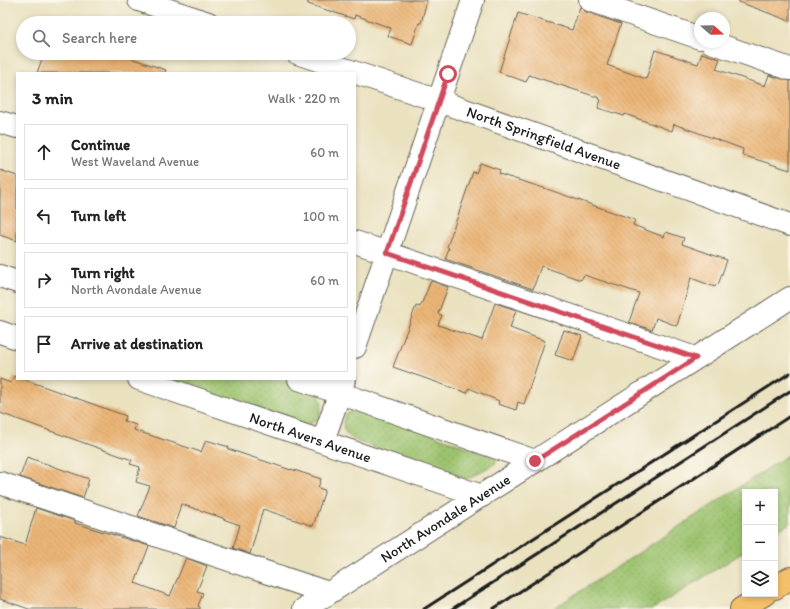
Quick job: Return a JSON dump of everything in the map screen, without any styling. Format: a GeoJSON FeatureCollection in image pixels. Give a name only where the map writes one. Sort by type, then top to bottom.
{"type":"FeatureCollection","features":[{"type":"Feature","properties":{"kind":"highway"},"geometry":{"type":"LineString","coordinates":[[778,586],[790,578]]}},
{"type":"Feature","properties":{"kind":"highway"},"geometry":{"type":"LineString","coordinates":[[741,609],[760,597]]}},
{"type":"Feature","properties":{"kind":"street"},"geometry":{"type":"LineString","coordinates":[[139,0],[187,16]]}},
{"type":"Feature","properties":{"kind":"street"},"geometry":{"type":"LineString","coordinates":[[356,344],[473,0]]}},
{"type":"Feature","properties":{"kind":"street"},"geometry":{"type":"LineString","coordinates":[[590,0],[694,36]]}},
{"type":"Feature","properties":{"kind":"street"},"geometry":{"type":"LineString","coordinates":[[729,48],[790,69]]}},
{"type":"Feature","properties":{"kind":"street","name":"North Springfield Avenue"},"geometry":{"type":"LineString","coordinates":[[317,60],[353,72]]}},
{"type":"Feature","properties":{"kind":"street","name":"North Springfield Avenue"},"geometry":{"type":"LineString","coordinates":[[356,73],[790,225]]}},
{"type":"Feature","properties":{"kind":"street"},"geometry":{"type":"LineString","coordinates":[[0,122],[16,127]]}},
{"type":"Feature","properties":{"kind":"street"},"geometry":{"type":"LineString","coordinates":[[356,242],[696,358]]}},
{"type":"Feature","properties":{"kind":"street","name":"North Avondale Avenue"},"geometry":{"type":"LineString","coordinates":[[304,609],[790,298]]}},
{"type":"Feature","properties":{"kind":"street"},"geometry":{"type":"LineString","coordinates":[[0,332],[16,338]]}},
{"type":"Feature","properties":{"kind":"street","name":"North Avers Avenue"},"geometry":{"type":"LineString","coordinates":[[142,380],[482,496]]}},
{"type":"Feature","properties":{"kind":"street"},"geometry":{"type":"LineString","coordinates":[[305,380],[342,386],[535,461]]}},
{"type":"Feature","properties":{"kind":"street"},"geometry":{"type":"LineString","coordinates":[[323,441],[342,386]]}},
{"type":"Feature","properties":{"kind":"street"},"geometry":{"type":"LineString","coordinates":[[0,483],[328,593]]}},
{"type":"Feature","properties":{"kind":"green space"},"geometry":{"type":"Polygon","coordinates":[[[169,380],[282,380],[315,392],[320,397],[322,404],[319,418],[310,424],[302,425],[169,380]]]}},
{"type":"Feature","properties":{"kind":"green space"},"geometry":{"type":"Polygon","coordinates":[[[362,409],[496,458],[496,463],[467,479],[358,442],[345,432],[343,425],[345,415],[352,411],[362,409]]]}},
{"type":"Feature","properties":{"kind":"green space"},"geometry":{"type":"Polygon","coordinates":[[[790,454],[790,523],[778,530],[778,489],[742,489],[742,553],[653,609],[553,609],[790,454]]]}},
{"type":"Feature","properties":{"kind":"building"},"geometry":{"type":"Polygon","coordinates":[[[308,0],[427,0],[421,23],[419,23],[412,44],[388,36],[391,28],[355,15],[345,16],[308,4],[308,0]]]}},
{"type":"Feature","properties":{"kind":"building"},"geometry":{"type":"Polygon","coordinates":[[[739,0],[790,0],[790,21],[739,2],[739,0]]]}},
{"type":"Feature","properties":{"kind":"building"},"geometry":{"type":"Polygon","coordinates":[[[580,7],[586,12],[621,24],[607,65],[646,79],[655,50],[698,64],[702,53],[720,59],[716,69],[765,86],[769,75],[790,81],[790,170],[742,155],[743,149],[674,124],[672,131],[625,114],[624,116],[598,108],[601,100],[599,99],[600,98],[529,75],[526,82],[499,72],[518,13],[572,30],[580,7]]]}},
{"type":"Feature","properties":{"kind":"building"},"geometry":{"type":"Polygon","coordinates":[[[42,60],[137,60],[166,70],[165,72],[37,72],[42,60]]]}},
{"type":"Feature","properties":{"kind":"building"},"geometry":{"type":"Polygon","coordinates":[[[480,163],[500,170],[499,174],[635,220],[633,225],[664,237],[666,232],[684,238],[682,244],[727,260],[718,285],[716,284],[715,287],[691,278],[677,326],[656,318],[652,330],[629,322],[639,293],[584,275],[581,280],[541,266],[533,289],[445,259],[449,248],[447,247],[473,172],[476,173],[480,163]]]}},
{"type":"Feature","properties":{"kind":"building"},"geometry":{"type":"Polygon","coordinates":[[[0,170],[16,176],[16,241],[0,235],[0,170]]]}},
{"type":"Feature","properties":{"kind":"building"},"geometry":{"type":"Polygon","coordinates":[[[431,281],[448,287],[438,314],[442,315],[438,325],[482,340],[495,303],[516,310],[510,328],[545,341],[524,404],[518,402],[516,410],[498,404],[499,401],[469,388],[467,393],[393,367],[416,306],[420,307],[431,281]]]}},
{"type":"Feature","properties":{"kind":"building"},"geometry":{"type":"Polygon","coordinates":[[[564,330],[582,336],[573,361],[555,355],[564,330]]]}},
{"type":"Feature","properties":{"kind":"building"},"geometry":{"type":"Polygon","coordinates":[[[14,376],[16,377],[16,380],[26,380],[126,416],[124,421],[136,425],[134,430],[201,452],[206,440],[229,447],[228,449],[321,479],[318,488],[325,490],[313,526],[263,509],[250,554],[233,548],[240,525],[223,518],[181,504],[174,528],[138,516],[150,486],[136,482],[140,467],[130,464],[132,460],[0,413],[0,379],[11,383],[14,376]]]}},
{"type":"Feature","properties":{"kind":"building"},"geometry":{"type":"Polygon","coordinates":[[[27,457],[89,479],[83,498],[20,477],[27,457]]]}},
{"type":"Feature","properties":{"kind":"building"},"geometry":{"type":"Polygon","coordinates":[[[36,508],[75,521],[75,523],[149,546],[135,583],[170,596],[186,558],[207,566],[197,591],[203,593],[198,606],[200,609],[29,609],[0,599],[0,537],[25,545],[36,508]]]}},
{"type":"Feature","properties":{"kind":"railway"},"geometry":{"type":"LineString","coordinates":[[424,609],[790,373]]}},
{"type":"Feature","properties":{"kind":"railway"},"geometry":{"type":"LineString","coordinates":[[452,609],[790,391]]}},
{"type":"Feature","properties":{"kind":"railway"},"geometry":{"type":"LineString","coordinates":[[493,609],[790,416]]}},
{"type":"Feature","properties":{"kind":"route"},"geometry":{"type":"LineString","coordinates":[[448,74],[387,253],[696,358],[535,461]]}}]}
